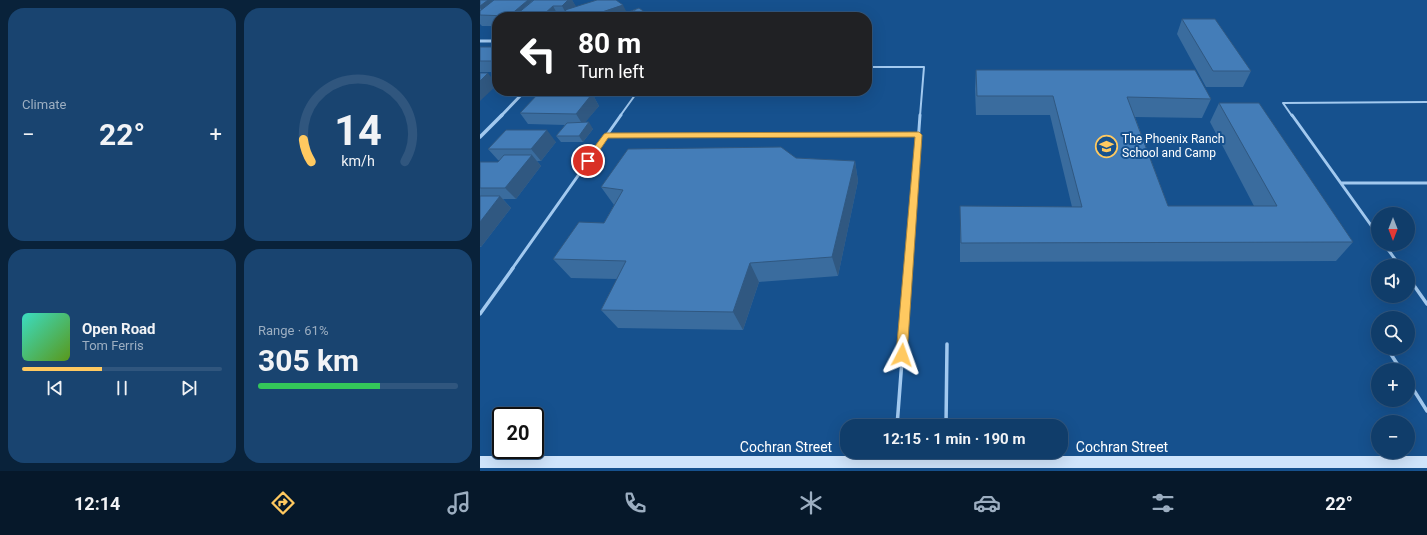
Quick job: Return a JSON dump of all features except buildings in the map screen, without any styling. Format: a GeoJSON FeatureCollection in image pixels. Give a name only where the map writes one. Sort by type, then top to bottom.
{"type":"FeatureCollection","features":[{"type":"Feature","properties":{"kind":"main road","name":"Cochran Street"},"geometry":{"type":"LineString","coordinates":[[1068,458],[1427,462]]}},
{"type":"Feature","properties":{"kind":"main road","name":"Cochran Street"},"geometry":{"type":"LineString","coordinates":[[480,462],[751,464],[854,459]]}},
{"type":"Feature","properties":{"kind":"main road","name":"Cochran Street"},"geometry":{"type":"LineString","coordinates":[[900,459],[914,464],[937,459]]}},
{"type":"Feature","properties":{"kind":"street"},"geometry":{"type":"LineString","coordinates":[[480,41],[492,41]]}},
{"type":"Feature","properties":{"kind":"street"},"geometry":{"type":"LineString","coordinates":[[480,137],[520,96]]}},
{"type":"Feature","properties":{"kind":"lane"},"geometry":{"type":"LineString","coordinates":[[872,67],[924,67],[898,419]]}},
{"type":"Feature","properties":{"kind":"lane"},"geometry":{"type":"LineString","coordinates":[[480,314],[634,96]]}},
{"type":"Feature","properties":{"kind":"lane"},"geometry":{"type":"LineString","coordinates":[[1371,225],[1283,102],[1427,102]]}},
{"type":"Feature","properties":{"kind":"lane"},"geometry":{"type":"LineString","coordinates":[[606,136],[919,135]]}},
{"type":"Feature","properties":{"kind":"lane"},"geometry":{"type":"LineString","coordinates":[[1340,183],[1427,183]]}},
{"type":"Feature","properties":{"kind":"lane"},"geometry":{"type":"LineString","coordinates":[[1415,287],[1427,304]]}},
{"type":"Feature","properties":{"kind":"lane"},"geometry":{"type":"LineString","coordinates":[[946,419],[947,344]]}},
{"type":"Feature","properties":{"kind":"lane"},"geometry":{"type":"LineString","coordinates":[[1415,392],[1427,411]]}},
{"type":"Feature","properties":{"kind":"place","name":"The Phoenix Ranch School and Camp"},"geometry":{"type":"Point","coordinates":[1107,146]}},
{"type":"Feature","properties":{"kind":"route"},"geometry":{"type":"LineString","coordinates":[[588,161],[606,136],[919,135],[902,355]]}}]}
